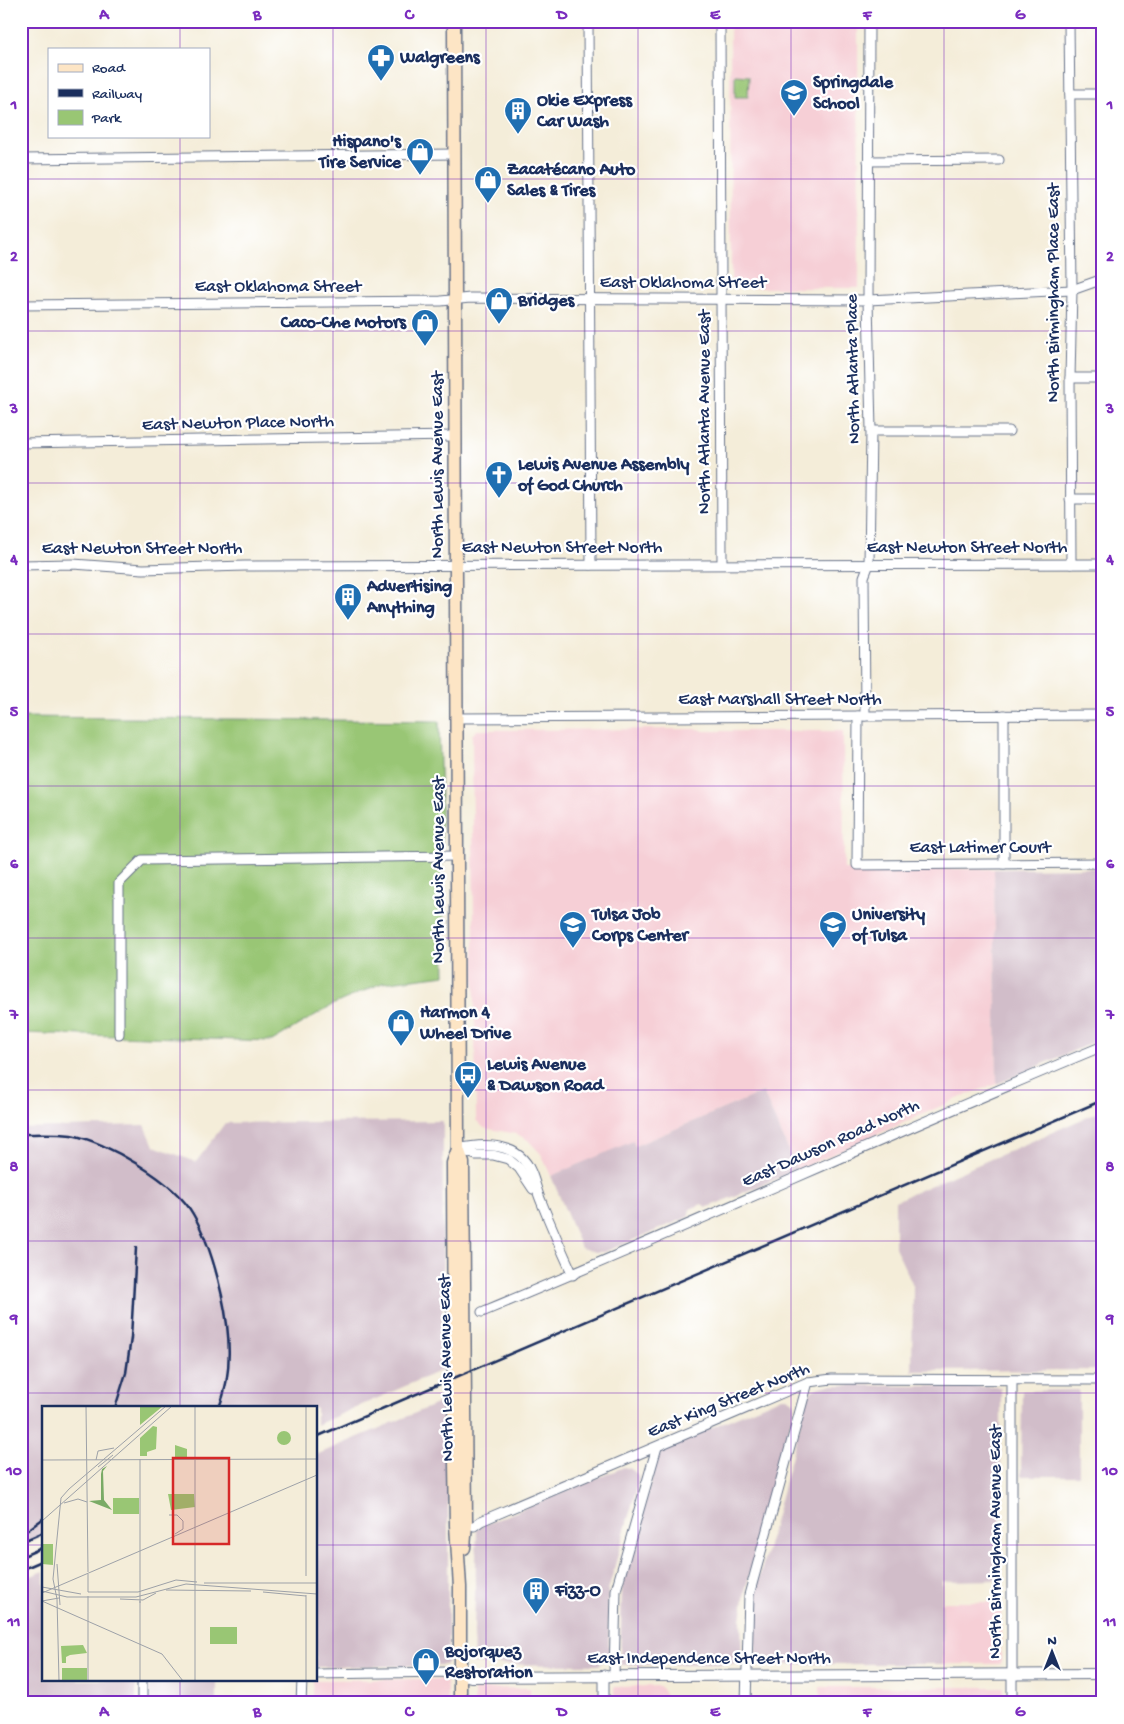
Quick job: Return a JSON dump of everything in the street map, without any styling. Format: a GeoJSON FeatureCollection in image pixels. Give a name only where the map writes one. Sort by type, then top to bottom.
{"type":"FeatureCollection","features":[{"type":"Feature","properties":{"kind":"main road","name":"North Lewis Avenue East"},"geometry":{"type":"LineString","coordinates":[[454,21],[458,1149],[453,1163],[454,1398],[456,1525],[460,1588],[460,1703]]}},
{"type":"Feature","properties":{"kind":"street"},"geometry":{"type":"LineString","coordinates":[[588,21],[590,565]]}},
{"type":"Feature","properties":{"kind":"street","name":"North Atlanta Avenue East"},"geometry":{"type":"LineString","coordinates":[[720,21],[722,564]]}},
{"type":"Feature","properties":{"kind":"street","name":"North Atlanta Place"},"geometry":{"type":"LineString","coordinates":[[857,865],[864,577],[869,564],[872,431],[868,300],[869,21]]}},
{"type":"Feature","properties":{"kind":"street","name":"North Birmingham Place East"},"geometry":{"type":"LineString","coordinates":[[1069,21],[1072,290],[1070,378],[1071,564]]}},
{"type":"Feature","properties":{"kind":"street"},"geometry":{"type":"LineString","coordinates":[[1070,94],[1103,94]]}},
{"type":"Feature","properties":{"kind":"street"},"geometry":{"type":"LineString","coordinates":[[21,159],[454,154]]}},
{"type":"Feature","properties":{"kind":"street"},"geometry":{"type":"LineString","coordinates":[[868,160],[998,160]]}},
{"type":"Feature","properties":{"kind":"street","name":"East Oklahoma Street"},"geometry":{"type":"LineString","coordinates":[[21,305],[454,300],[470,298],[868,300],[1072,290],[1103,279]]}},
{"type":"Feature","properties":{"kind":"street"},"geometry":{"type":"LineString","coordinates":[[1070,378],[1103,378]]}},
{"type":"Feature","properties":{"kind":"street"},"geometry":{"type":"LineString","coordinates":[[872,431],[1009,431]]}},
{"type":"Feature","properties":{"kind":"street","name":"East Newton Place North"},"geometry":{"type":"LineString","coordinates":[[21,443],[455,436]]}},
{"type":"Feature","properties":{"kind":"street"},"geometry":{"type":"LineString","coordinates":[[1070,499],[1103,500]]}},
{"type":"Feature","properties":{"kind":"street","name":"East Newton Street North"},"geometry":{"type":"LineString","coordinates":[[21,565],[73,564],[143,569],[245,566],[1103,564]]}},
{"type":"Feature","properties":{"kind":"street"},"geometry":{"type":"LineString","coordinates":[[1004,715],[1004,864]]}},
{"type":"Feature","properties":{"kind":"street","name":"East Marshall Street North"},"geometry":{"type":"LineString","coordinates":[[456,718],[1103,715]]}},
{"type":"Feature","properties":{"kind":"street"},"geometry":{"type":"LineString","coordinates":[[119,1034],[119,883],[142,860],[457,856]]}},
{"type":"Feature","properties":{"kind":"street","name":"East Latimer Court"},"geometry":{"type":"LineString","coordinates":[[857,865],[1103,863]]}},
{"type":"Feature","properties":{"kind":"street","name":"East Dawson Road North"},"geometry":{"type":"LineString","coordinates":[[482,1312],[573,1275],[968,1101],[1103,1046]]}},
{"type":"Feature","properties":{"kind":"street"},"geometry":{"type":"LineString","coordinates":[[458,1149],[473,1145],[492,1146],[516,1152],[531,1172],[539,1197],[573,1275]]}},
{"type":"Feature","properties":{"kind":"street","name":"East King Street North"},"geometry":{"type":"LineString","coordinates":[[474,1526],[481,1520],[808,1382],[832,1379],[1103,1380]]}},
{"type":"Feature","properties":{"kind":"street","name":"North Birmingham Avenue East"},"geometry":{"type":"LineString","coordinates":[[1012,1381],[1012,1703]]}},
{"type":"Feature","properties":{"kind":"street"},"geometry":{"type":"LineString","coordinates":[[746,1703],[749,1595],[808,1382]]}},
{"type":"Feature","properties":{"kind":"street"},"geometry":{"type":"LineString","coordinates":[[604,1703],[609,1675],[616,1590],[657,1447]]}},
{"type":"Feature","properties":{"kind":"street","name":"East Independence Street North"},"geometry":{"type":"LineString","coordinates":[[318,1674],[448,1672],[471,1676],[1103,1674]]}},
{"type":"Feature","properties":{"kind":"street"},"geometry":{"type":"LineString","coordinates":[[142,1682],[142,1703]]}},
{"type":"Feature","properties":{"kind":"street"},"geometry":{"type":"LineString","coordinates":[[301,1703],[302,1682]]}},
{"type":"Feature","properties":{"kind":"shaded area","name":"Springdale School"},"geometry":{"type":"Polygon","coordinates":[[[730,25],[858,25],[859,288],[731,288],[730,25]]]}},
{"type":"Feature","properties":{"kind":"shaded area"},"geometry":{"type":"Polygon","coordinates":[[[699,729],[704,731],[843,731],[844,869],[994,869],[997,1084],[966,1095],[797,1170],[763,1092],[635,1146],[632,1142],[551,1176],[541,1154],[528,1140],[517,1134],[484,1128],[476,1120],[472,735],[477,730],[699,729]]]}},
{"type":"Feature","properties":{"kind":"shaded area"},"geometry":{"type":"Polygon","coordinates":[[[1103,868],[1103,1038],[997,1084],[994,869],[1103,868]]]}},
{"type":"Feature","properties":{"kind":"shaded area"},"geometry":{"type":"Polygon","coordinates":[[[763,1092],[797,1170],[706,1208],[702,1204],[690,1209],[688,1217],[604,1252],[581,1248],[551,1176],[633,1141],[635,1146],[763,1092]]]}},
{"type":"Feature","properties":{"kind":"shaded area"},"geometry":{"type":"Polygon","coordinates":[[[1103,1110],[1103,1370],[912,1371],[913,1286],[895,1247],[895,1201],[1103,1110]]]}},
{"type":"Feature","properties":{"kind":"shaded area"},"geometry":{"type":"Polygon","coordinates":[[[443,1121],[442,1370],[318,1424],[318,1406],[42,1406],[42,1536],[21,1547],[21,1128],[145,1125],[154,1146],[196,1162],[225,1123],[443,1121]]]}},
{"type":"Feature","properties":{"kind":"shaded area"},"geometry":{"type":"Polygon","coordinates":[[[830,1385],[1001,1387],[1001,1580],[942,1581],[943,1664],[756,1664],[755,1595],[807,1398],[813,1390],[830,1385]]]}},
{"type":"Feature","properties":{"kind":"shaded area"},"geometry":{"type":"Polygon","coordinates":[[[1079,1390],[1079,1476],[1021,1476],[1022,1391],[1079,1390]]]}},
{"type":"Feature","properties":{"kind":"shaded area"},"geometry":{"type":"Polygon","coordinates":[[[782,1397],[792,1400],[795,1405],[745,1591],[741,1620],[742,1664],[621,1665],[622,1586],[658,1457],[669,1446],[782,1397]]]}},
{"type":"Feature","properties":{"kind":"shaded area"},"geometry":{"type":"Polygon","coordinates":[[[444,1401],[448,1425],[448,1661],[445,1665],[318,1667],[318,1454],[444,1401]]]}},
{"type":"Feature","properties":{"kind":"shaded area"},"geometry":{"type":"Polygon","coordinates":[[[624,1467],[631,1469],[638,1475],[639,1480],[608,1590],[609,1656],[599,1665],[473,1664],[477,1528],[624,1467]]]}},
{"type":"Feature","properties":{"kind":"shaded area"},"geometry":{"type":"Polygon","coordinates":[[[42,1572],[42,1682],[136,1682],[136,1703],[21,1703],[21,1580],[42,1572]]]}},
{"type":"Feature","properties":{"kind":"shaded area"},"geometry":{"type":"Polygon","coordinates":[[[942,1602],[1001,1602],[1001,1664],[943,1664],[942,1602]]]}},
{"type":"Feature","properties":{"kind":"shaded area"},"geometry":{"type":"Polygon","coordinates":[[[446,1679],[448,1703],[313,1703],[313,1682],[318,1682],[318,1680],[446,1679]]]}},
{"type":"Feature","properties":{"kind":"shaded area"},"geometry":{"type":"Polygon","coordinates":[[[153,1682],[217,1682],[217,1703],[148,1703],[148,1689],[153,1682]]]}},
{"type":"Feature","properties":{"kind":"shaded area"},"geometry":{"type":"Polygon","coordinates":[[[660,1686],[670,1703],[614,1703],[614,1687],[660,1686]]]}},
{"type":"Feature","properties":{"kind":"shaded area"},"geometry":{"type":"Polygon","coordinates":[[[820,1687],[1003,1687],[1003,1703],[820,1703],[820,1687]]]}},
{"type":"Feature","properties":{"kind":"shaded area"},"geometry":{"type":"Polygon","coordinates":[[[530,1688],[530,1703],[474,1703],[474,1689],[530,1688]]]}},
{"type":"Feature","properties":{"kind":"green space"},"geometry":{"type":"Polygon","coordinates":[[[735,75],[749,76],[748,97],[735,97],[735,75]]]}},
{"type":"Feature","properties":{"kind":"green space"},"geometry":{"type":"Polygon","coordinates":[[[21,717],[439,721],[445,975],[382,983],[332,1005],[272,1041],[21,1033],[21,717]]]}},
{"type":"Feature","properties":{"kind":"green space"},"geometry":{"type":"Polygon","coordinates":[[[910,1701],[962,1701],[962,1703],[910,1703],[910,1701]]]}},
{"type":"Feature","properties":{"kind":"railway"},"geometry":{"type":"LineString","coordinates":[[318,1436],[1103,1100]]}},
{"type":"Feature","properties":{"kind":"railway"},"geometry":{"type":"LineString","coordinates":[[21,1134],[71,1135],[102,1145],[156,1177],[171,1189],[193,1214],[203,1233],[214,1265],[227,1324],[228,1367],[220,1406]]}},
{"type":"Feature","properties":{"kind":"railway"},"geometry":{"type":"LineString","coordinates":[[116,1406],[126,1373],[131,1338],[136,1248]]}},
{"type":"Feature","properties":{"kind":"railway"},"geometry":{"type":"LineString","coordinates":[[21,1535],[42,1519]]}},
{"type":"Feature","properties":{"kind":"railway"},"geometry":{"type":"LineString","coordinates":[[21,1542],[42,1533]]}},
{"type":"Feature","properties":{"kind":"railway"},"geometry":{"type":"LineString","coordinates":[[21,1557],[42,1548]]}},
{"type":"Feature","properties":{"kind":"railway"},"geometry":{"type":"LineString","coordinates":[[21,1570],[42,1561]]}},
{"type":"Feature","properties":{"kind":"place","name":"Walgreens"},"geometry":{"type":"Point","coordinates":[381,82]}},
{"type":"Feature","properties":{"kind":"place","name":"Springdale School"},"geometry":{"type":"Point","coordinates":[794,117]}},
{"type":"Feature","properties":{"kind":"place","name":"Okie Express Car Wash"},"geometry":{"type":"Point","coordinates":[518,135]}},
{"type":"Feature","properties":{"kind":"place","name":"Hispano's Tire Service"},"geometry":{"type":"Point","coordinates":[420,176]}},
{"type":"Feature","properties":{"kind":"place","name":"Zacatécano Auto Sales & Tires"},"geometry":{"type":"Point","coordinates":[488,204]}},
{"type":"Feature","properties":{"kind":"place","name":"Bridges"},"geometry":{"type":"Point","coordinates":[499,325]}},
{"type":"Feature","properties":{"kind":"place","name":"Caco-Che Motors"},"geometry":{"type":"Point","coordinates":[425,347]}},
{"type":"Feature","properties":{"kind":"place","name":"Lewis Avenue Assembly of God Church"},"geometry":{"type":"Point","coordinates":[499,499]}},
{"type":"Feature","properties":{"kind":"place","name":"Advertising Anything"},"geometry":{"type":"Point","coordinates":[348,621]}},
{"type":"Feature","properties":{"kind":"place","name":"Tulsa Job Corps Center"},"geometry":{"type":"Point","coordinates":[573,949]}},
{"type":"Feature","properties":{"kind":"place","name":"University of Tulsa"},"geometry":{"type":"Point","coordinates":[833,949]}},
{"type":"Feature","properties":{"kind":"place","name":"Harmon 4 Wheel Drive"},"geometry":{"type":"Point","coordinates":[401,1047]}},
{"type":"Feature","properties":{"kind":"place","name":"Lewis Avenue & Dawson Road"},"geometry":{"type":"Point","coordinates":[468,1099]}},
{"type":"Feature","properties":{"kind":"place","name":"Fizz-O"},"geometry":{"type":"Point","coordinates":[536,1615]}},
{"type":"Feature","properties":{"kind":"place","name":"Bojorquez Restoration"},"geometry":{"type":"Point","coordinates":[426,1686]}}]}
